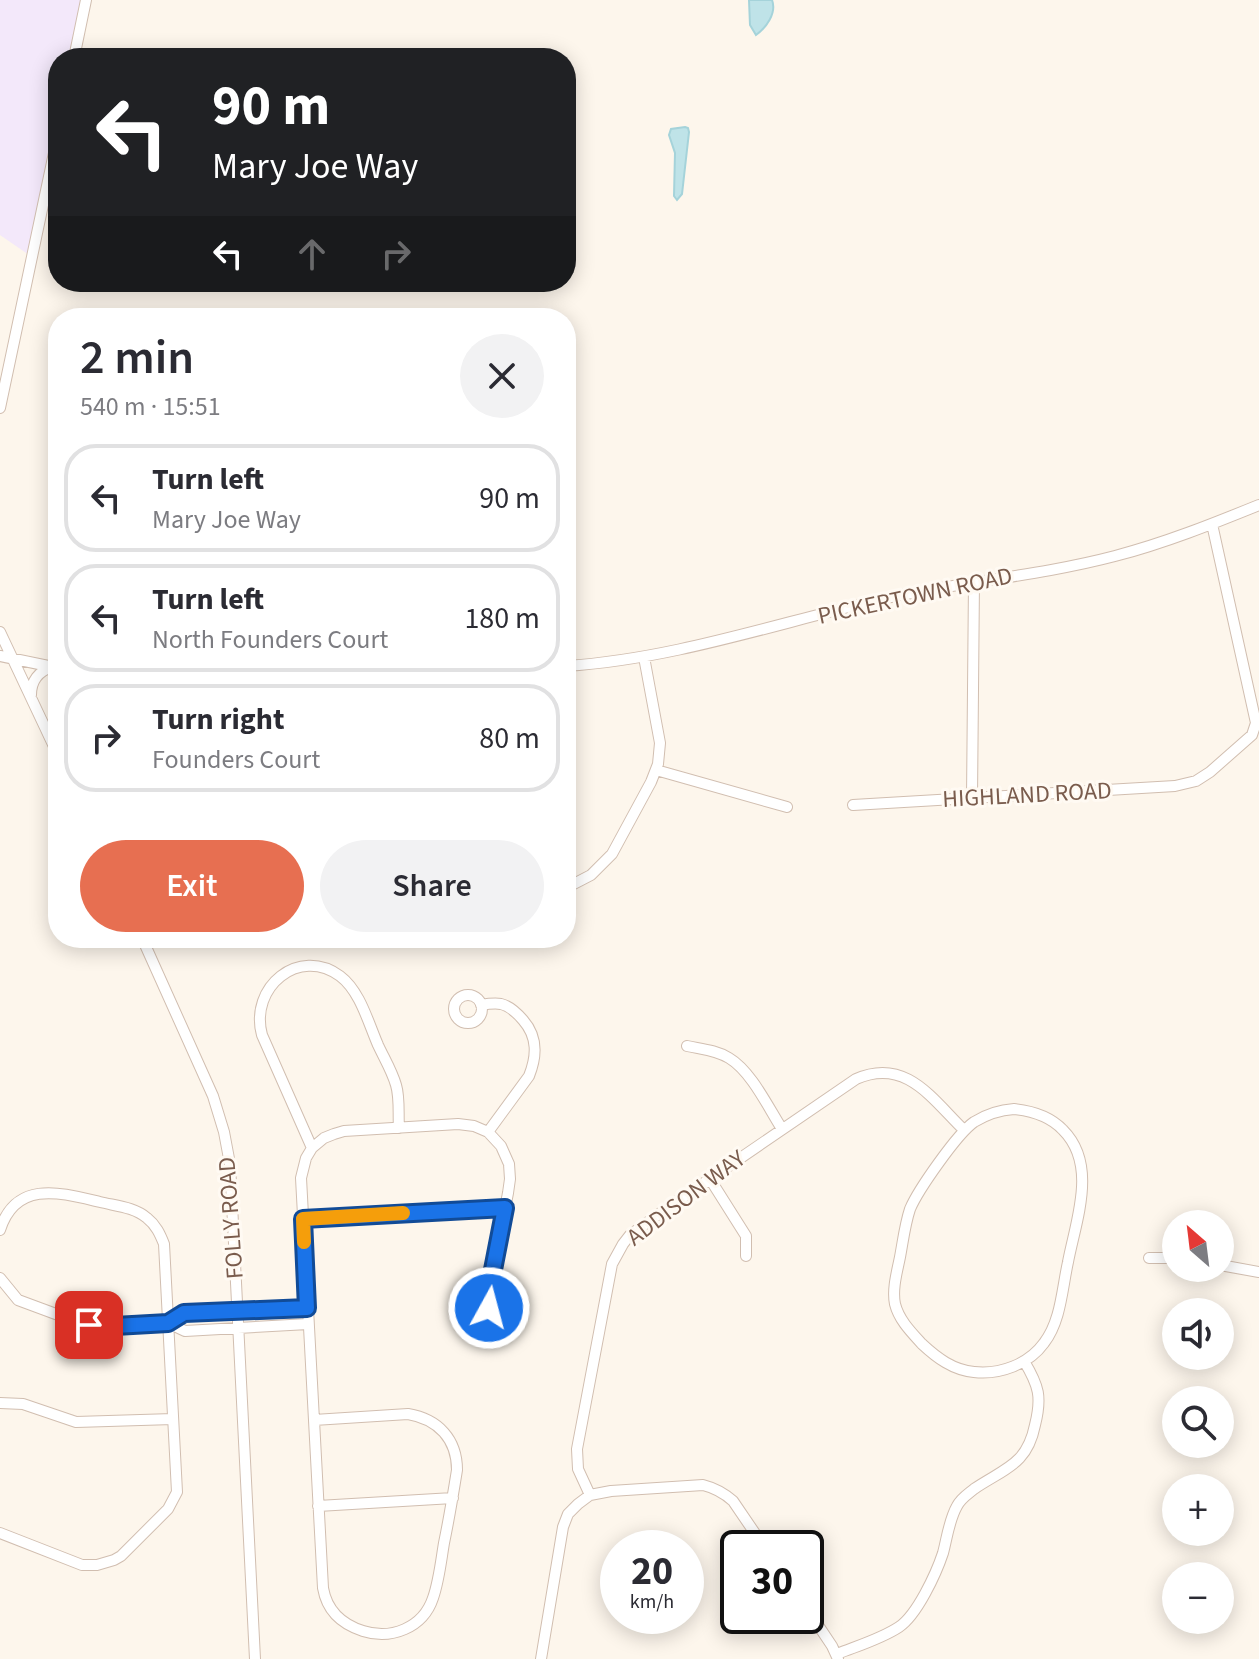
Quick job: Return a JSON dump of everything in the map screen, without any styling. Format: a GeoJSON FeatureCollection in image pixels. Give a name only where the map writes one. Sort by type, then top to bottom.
{"type":"FeatureCollection","features":[{"type":"Feature","properties":{"kind":"street"},"geometry":{"type":"LineString","coordinates":[[76,48],[86,0]]}},
{"type":"Feature","properties":{"kind":"street"},"geometry":{"type":"LineString","coordinates":[[0,408],[48,181]]}},
{"type":"Feature","properties":{"kind":"street","name":"PICKERTOWN ROAD"},"geometry":{"type":"LineString","coordinates":[[576,665],[644,657],[878,600],[1115,556],[1152,546],[1259,505]]}},
{"type":"Feature","properties":{"kind":"street","name":"HIGHLAND ROAD"},"geometry":{"type":"LineString","coordinates":[[853,805],[1175,786],[1200,779],[1252,735],[1256,723],[1212,524]]}},
{"type":"Feature","properties":{"kind":"street"},"geometry":{"type":"LineString","coordinates":[[972,798],[974,581]]}},
{"type":"Feature","properties":{"kind":"street"},"geometry":{"type":"LineString","coordinates":[[0,632],[48,734]]}},
{"type":"Feature","properties":{"kind":"street"},"geometry":{"type":"LineString","coordinates":[[0,656],[48,666]]}},
{"type":"Feature","properties":{"kind":"street"},"geometry":{"type":"LineString","coordinates":[[576,883],[591,875],[612,854],[656,770],[660,743],[644,657]]}},
{"type":"Feature","properties":{"kind":"street"},"geometry":{"type":"LineString","coordinates":[[32,700],[31,692],[36,678],[48,670]]}},
{"type":"Feature","properties":{"kind":"street"},"geometry":{"type":"LineString","coordinates":[[656,770],[787,807]]}},
{"type":"Feature","properties":{"kind":"street","name":"FOLLY ROAD"},"geometry":{"type":"LineString","coordinates":[[147,948],[213,1096],[224,1132],[232,1185],[255,1659]]}},
{"type":"Feature","properties":{"kind":"street"},"geometry":{"type":"LineString","coordinates":[[312,1148],[259,1025],[260,1008],[268,989],[281,976],[297,968],[328,970],[343,978],[354,992],[395,1083],[399,1128]]}},
{"type":"Feature","properties":{"kind":"street"},"geometry":{"type":"LineString","coordinates":[[481,1005],[499,1003],[513,1011],[531,1031],[535,1050],[529,1076],[488,1132]]}},
{"type":"Feature","properties":{"kind":"street"},"geometry":{"type":"LineString","coordinates":[[687,1046],[730,1059],[746,1073],[782,1129]]}},
{"type":"Feature","properties":{"kind":"street","name":"ADDISON WAY"},"geometry":{"type":"LineString","coordinates":[[590,1495],[578,1469],[577,1449],[612,1264],[630,1235],[856,1079],[876,1072],[887,1072],[914,1082],[964,1130]]}},
{"type":"Feature","properties":{"kind":"street"},"geometry":{"type":"LineString","coordinates":[[1014,1109],[1032,1111],[1057,1123],[1079,1153],[1083,1172],[1057,1317],[1044,1344],[1024,1361],[1005,1370],[987,1373],[958,1368],[931,1352],[917,1338],[903,1322],[894,1301],[894,1287],[911,1207],[921,1188],[964,1130],[986,1115],[1014,1109]]}},
{"type":"Feature","properties":{"kind":"street"},"geometry":{"type":"LineString","coordinates":[[314,1420],[408,1414],[435,1423],[448,1436],[456,1452],[453,1498],[434,1596],[423,1616],[408,1628],[383,1634],[347,1625],[327,1602],[323,1588],[301,1178],[312,1148],[324,1138],[344,1131],[463,1124],[488,1132],[501,1146],[509,1164],[510,1179],[491,1280],[485,1294]]}},
{"type":"Feature","properties":{"kind":"street"},"geometry":{"type":"LineString","coordinates":[[710,1179],[746,1236],[746,1256]]}},
{"type":"Feature","properties":{"kind":"street"},"geometry":{"type":"LineString","coordinates":[[0,1230],[8,1212],[19,1202],[34,1194],[54,1192],[131,1209],[152,1223],[164,1244],[177,1492],[168,1509],[121,1556],[97,1565],[82,1565],[0,1533]]}},
{"type":"Feature","properties":{"kind":"street"},"geometry":{"type":"LineString","coordinates":[[303,1219],[505,1208]]}},
{"type":"Feature","properties":{"kind":"street"},"geometry":{"type":"LineString","coordinates":[[1149,1258],[1162,1258]]}},
{"type":"Feature","properties":{"kind":"street"},"geometry":{"type":"LineString","coordinates":[[1234,1268],[1259,1272]]}},
{"type":"Feature","properties":{"kind":"street"},"geometry":{"type":"LineString","coordinates":[[0,1278],[18,1300],[97,1327],[168,1323],[185,1331],[308,1324]]}},
{"type":"Feature","properties":{"kind":"street"},"geometry":{"type":"LineString","coordinates":[[168,1323],[184,1313],[307,1308]]}},
{"type":"Feature","properties":{"kind":"street"},"geometry":{"type":"LineString","coordinates":[[823,1634],[837,1657],[895,1629],[912,1613],[941,1557],[957,1506],[965,1496],[1017,1462],[1032,1442],[1039,1395],[1024,1361]]}},
{"type":"Feature","properties":{"kind":"street"},"geometry":{"type":"LineString","coordinates":[[0,1403],[23,1404],[62,1419],[85,1423],[173,1419]]}},
{"type":"Feature","properties":{"kind":"street"},"geometry":{"type":"LineString","coordinates":[[541,1659],[563,1527],[568,1514],[590,1495],[703,1485],[714,1488],[733,1501],[753,1530]]}},
{"type":"Feature","properties":{"kind":"street"},"geometry":{"type":"LineString","coordinates":[[318,1506],[453,1498]]}},
{"type":"Feature","properties":{"kind":"shaded area"},"geometry":{"type":"Polygon","coordinates":[[[0,0],[86,0],[76,48],[48,48],[48,181],[32,257],[0,235],[0,0]]]}},
{"type":"Feature","properties":{"kind":"water"},"geometry":{"type":"Polygon","coordinates":[[[749,0],[772,0],[773,5],[770,20],[756,35],[750,25],[749,0]]]}},
{"type":"Feature","properties":{"kind":"water"},"geometry":{"type":"Polygon","coordinates":[[[685,127],[689,132],[682,194],[677,200],[674,196],[675,153],[669,135],[671,129],[685,127]]]}},
{"type":"Feature","properties":{"kind":"slow traffic"},"geometry":{"type":"LineString","coordinates":[[304,1242],[303,1219],[403,1213]]}},
{"type":"Feature","properties":{"kind":"route"},"geometry":{"type":"LineString","coordinates":[[89,1325],[168,1323],[184,1313],[307,1308],[303,1219],[505,1208],[491,1280],[485,1294],[489,1308]]}}]}
